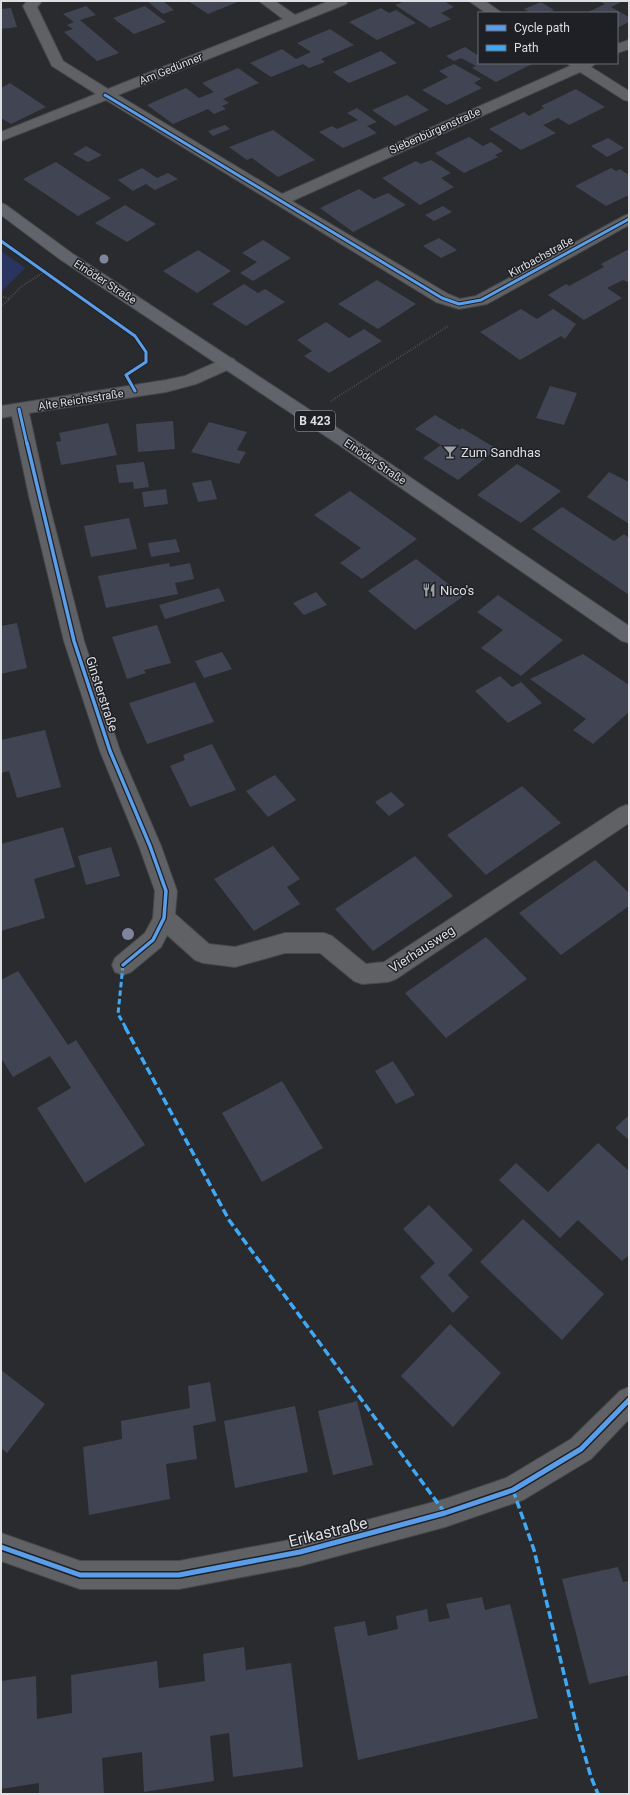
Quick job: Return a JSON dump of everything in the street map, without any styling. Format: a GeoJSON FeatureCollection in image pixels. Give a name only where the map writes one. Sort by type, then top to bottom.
{"type":"FeatureCollection","features":[{"type":"Feature","properties":{"kind":"main road","name":"Einöder Straße"},"geometry":{"type":"LineString","coordinates":[[1,208],[67,257],[307,416],[629,636]]}},
{"type":"Feature","properties":{"kind":"street"},"geometry":{"type":"LineString","coordinates":[[35,1],[30,6],[57,63],[66,70],[442,298],[459,304]]}},
{"type":"Feature","properties":{"kind":"street"},"geometry":{"type":"LineString","coordinates":[[266,1],[293,20]]}},
{"type":"Feature","properties":{"kind":"street","name":"Am Gedünner"},"geometry":{"type":"LineString","coordinates":[[1,137],[341,1]]}},
{"type":"Feature","properties":{"kind":"street"},"geometry":{"type":"LineString","coordinates":[[476,1],[493,12]]}},
{"type":"Feature","properties":{"kind":"street"},"geometry":{"type":"LineString","coordinates":[[618,50],[629,44]]}},
{"type":"Feature","properties":{"kind":"street"},"geometry":{"type":"LineString","coordinates":[[582,64],[629,97]]}},
{"type":"Feature","properties":{"kind":"street","name":"Siebenbürgenstraße"},"geometry":{"type":"LineString","coordinates":[[282,200],[582,64]]}},
{"type":"Feature","properties":{"kind":"street","name":"Kirrbachstraße"},"geometry":{"type":"LineString","coordinates":[[459,304],[481,300],[629,219]]}},
{"type":"Feature","properties":{"kind":"street","name":"Alte Reichsstraße"},"geometry":{"type":"LineString","coordinates":[[10,410],[166,386],[190,380],[228,363]]}},
{"type":"Feature","properties":{"kind":"street","name":"Ginsterstraße"},"geometry":{"type":"LineString","coordinates":[[10,410],[38,496],[74,641],[110,751],[150,846],[166,891],[164,918],[153,940],[123,965]]}},
{"type":"Feature","properties":{"kind":"street","name":"Vierhausweg"},"geometry":{"type":"LineString","coordinates":[[164,918],[203,953],[235,957],[285,943],[324,943],[362,974],[388,972],[626,814]]}},
{"type":"Feature","properties":{"kind":"street","name":"Erikastraße"},"geometry":{"type":"LineString","coordinates":[[1,1547],[80,1575],[179,1575],[300,1552],[445,1513],[514,1490],[582,1449],[629,1400]]}},
{"type":"Feature","properties":{"kind":"path"},"geometry":{"type":"LineString","coordinates":[[1,307],[22,286],[67,257]]}},
{"type":"Feature","properties":{"kind":"path"},"geometry":{"type":"LineString","coordinates":[[1,296],[9,299]]}},
{"type":"Feature","properties":{"kind":"path"},"geometry":{"type":"LineString","coordinates":[[307,416],[455,322],[459,304]]}},
{"type":"Feature","properties":{"kind":"shaded area"},"geometry":{"type":"Polygon","coordinates":[[[1,251],[25,268],[1,292],[1,251]]]}},
{"type":"Feature","properties":{"kind":"building"},"geometry":{"type":"Polygon","coordinates":[[[147,1],[163,1],[174,10],[163,14],[147,1]]]}},
{"type":"Feature","properties":{"kind":"building"},"geometry":{"type":"Polygon","coordinates":[[[188,1],[240,1],[208,14],[188,1]]]}},
{"type":"Feature","properties":{"kind":"building"},"geometry":{"type":"Polygon","coordinates":[[[405,1],[444,1],[454,7],[441,13],[451,19],[430,28],[395,5],[405,1]]]}},
{"type":"Feature","properties":{"kind":"building"},"geometry":{"type":"Polygon","coordinates":[[[599,1],[623,1],[611,7],[629,17],[629,22],[618,28],[618,12],[588,12],[605,4],[599,1]]]}},
{"type":"Feature","properties":{"kind":"building"},"geometry":{"type":"Polygon","coordinates":[[[541,2],[554,10],[550,12],[528,12],[524,9],[541,2]]]}},
{"type":"Feature","properties":{"kind":"building"},"geometry":{"type":"Polygon","coordinates":[[[86,6],[96,15],[80,20],[119,53],[97,61],[64,32],[73,29],[67,25],[74,22],[63,14],[86,6]]]}},
{"type":"Feature","properties":{"kind":"building"},"geometry":{"type":"Polygon","coordinates":[[[145,6],[166,22],[134,34],[113,18],[145,6]]]}},
{"type":"Feature","properties":{"kind":"building"},"geometry":{"type":"Polygon","coordinates":[[[11,8],[17,27],[1,29],[1,9],[11,8]]]}},
{"type":"Feature","properties":{"kind":"building"},"geometry":{"type":"Polygon","coordinates":[[[381,8],[389,13],[396,10],[416,23],[377,40],[349,22],[381,8]]]}},
{"type":"Feature","properties":{"kind":"building"},"geometry":{"type":"Polygon","coordinates":[[[330,29],[354,45],[321,59],[325,62],[309,68],[303,64],[271,77],[250,63],[282,49],[296,59],[311,52],[297,43],[330,29]]]}},
{"type":"Feature","properties":{"kind":"building"},"geometry":{"type":"Polygon","coordinates":[[[465,47],[478,55],[478,64],[532,64],[496,82],[472,68],[476,66],[461,58],[454,61],[446,56],[465,47]]]}},
{"type":"Feature","properties":{"kind":"building"},"geometry":{"type":"Polygon","coordinates":[[[381,51],[397,63],[349,83],[333,72],[381,51]]]}},
{"type":"Feature","properties":{"kind":"building"},"geometry":{"type":"Polygon","coordinates":[[[454,64],[481,79],[474,83],[482,88],[447,105],[422,90],[448,77],[439,71],[454,64]]]}},
{"type":"Feature","properties":{"kind":"building"},"geometry":{"type":"Polygon","coordinates":[[[238,68],[259,83],[223,99],[229,103],[222,106],[226,109],[214,114],[208,109],[173,124],[147,105],[186,88],[199,98],[214,92],[202,83],[238,68]]]}},
{"type":"Feature","properties":{"kind":"building"},"geometry":{"type":"Polygon","coordinates":[[[10,83],[46,107],[11,124],[1,118],[1,88],[10,83]]]}},
{"type":"Feature","properties":{"kind":"building"},"geometry":{"type":"Polygon","coordinates":[[[576,89],[605,107],[569,125],[558,118],[543,125],[556,133],[521,150],[489,129],[524,112],[529,116],[544,108],[541,106],[576,89]]]}},
{"type":"Feature","properties":{"kind":"building"},"geometry":{"type":"Polygon","coordinates":[[[407,95],[429,110],[395,126],[372,110],[407,95]]]}},
{"type":"Feature","properties":{"kind":"building"},"geometry":{"type":"Polygon","coordinates":[[[357,108],[377,122],[367,126],[377,133],[343,148],[319,132],[332,126],[337,129],[358,120],[347,113],[357,108]]]}},
{"type":"Feature","properties":{"kind":"building"},"geometry":{"type":"Polygon","coordinates":[[[225,125],[230,129],[213,136],[208,131],[225,125]]]}},
{"type":"Feature","properties":{"kind":"building"},"geometry":{"type":"Polygon","coordinates":[[[273,130],[315,160],[278,177],[252,158],[247,160],[229,147],[273,130]]]}},
{"type":"Feature","properties":{"kind":"building"},"geometry":{"type":"Polygon","coordinates":[[[469,137],[483,146],[491,142],[503,151],[495,155],[498,157],[464,173],[435,153],[469,137]]]}},
{"type":"Feature","properties":{"kind":"building"},"geometry":{"type":"Polygon","coordinates":[[[608,138],[624,148],[607,157],[591,146],[608,138]]]}},
{"type":"Feature","properties":{"kind":"building"},"geometry":{"type":"Polygon","coordinates":[[[86,146],[102,155],[88,162],[73,154],[86,146]]]}},
{"type":"Feature","properties":{"kind":"building"},"geometry":{"type":"Polygon","coordinates":[[[431,160],[451,173],[441,178],[454,187],[420,205],[382,178],[416,161],[421,164],[431,160]]]}},
{"type":"Feature","properties":{"kind":"building"},"geometry":{"type":"Polygon","coordinates":[[[56,162],[111,198],[78,216],[23,179],[56,162]]]}},
{"type":"Feature","properties":{"kind":"building"},"geometry":{"type":"Polygon","coordinates":[[[142,168],[157,178],[168,173],[178,179],[155,190],[146,184],[133,191],[118,180],[142,168]]]}},
{"type":"Feature","properties":{"kind":"building"},"geometry":{"type":"Polygon","coordinates":[[[611,168],[616,171],[620,169],[629,175],[629,195],[606,206],[575,186],[611,168]]]}},
{"type":"Feature","properties":{"kind":"building"},"geometry":{"type":"Polygon","coordinates":[[[359,189],[374,199],[388,193],[406,205],[353,232],[320,208],[359,189]]]}},
{"type":"Feature","properties":{"kind":"building"},"geometry":{"type":"Polygon","coordinates":[[[125,205],[156,224],[127,242],[95,223],[125,205]]]}},
{"type":"Feature","properties":{"kind":"building"},"geometry":{"type":"Polygon","coordinates":[[[443,206],[452,212],[434,221],[425,215],[443,206]]]}},
{"type":"Feature","properties":{"kind":"building"},"geometry":{"type":"Polygon","coordinates":[[[439,238],[457,250],[441,258],[423,246],[439,238]]]}},
{"type":"Feature","properties":{"kind":"building"},"geometry":{"type":"Polygon","coordinates":[[[263,240],[291,258],[253,281],[240,273],[257,262],[242,253],[263,240]]]}},
{"type":"Feature","properties":{"kind":"building"},"geometry":{"type":"Polygon","coordinates":[[[629,249],[629,283],[623,280],[607,288],[622,298],[584,320],[548,295],[566,284],[569,286],[604,267],[601,264],[629,249]]]}},
{"type":"Feature","properties":{"kind":"building"},"geometry":{"type":"Polygon","coordinates":[[[198,250],[231,271],[197,293],[163,271],[198,250]]]}},
{"type":"Feature","properties":{"kind":"building"},"geometry":{"type":"Polygon","coordinates":[[[377,280],[416,304],[378,329],[338,304],[377,280]]]}},
{"type":"Feature","properties":{"kind":"building"},"geometry":{"type":"Polygon","coordinates":[[[244,284],[258,293],[265,289],[285,302],[246,326],[212,304],[244,284]]]}},
{"type":"Feature","properties":{"kind":"building"},"geometry":{"type":"Polygon","coordinates":[[[521,309],[537,319],[553,309],[576,324],[565,339],[561,336],[520,360],[480,332],[521,309]]]}},
{"type":"Feature","properties":{"kind":"building"},"geometry":{"type":"Polygon","coordinates":[[[326,322],[349,338],[364,329],[382,341],[329,373],[304,356],[312,351],[297,340],[326,322]]]}},
{"type":"Feature","properties":{"kind":"building"},"geometry":{"type":"Polygon","coordinates":[[[550,386],[577,393],[564,425],[536,418],[550,386]]]}},
{"type":"Feature","properties":{"kind":"building"},"geometry":{"type":"Polygon","coordinates":[[[435,415],[460,430],[462,428],[497,449],[458,480],[423,458],[441,445],[415,429],[435,415]]]}},
{"type":"Feature","properties":{"kind":"building"},"geometry":{"type":"Polygon","coordinates":[[[173,421],[175,449],[138,452],[136,424],[173,421]]]}},
{"type":"Feature","properties":{"kind":"building"},"geometry":{"type":"Polygon","coordinates":[[[209,422],[247,432],[237,450],[246,452],[239,464],[191,452],[209,422]]]}},
{"type":"Feature","properties":{"kind":"building"},"geometry":{"type":"Polygon","coordinates":[[[108,423],[117,455],[61,465],[56,442],[61,441],[59,433],[108,423]]]}},
{"type":"Feature","properties":{"kind":"building"},"geometry":{"type":"Polygon","coordinates":[[[144,462],[149,487],[134,489],[133,482],[119,483],[116,465],[144,462]]]}},
{"type":"Feature","properties":{"kind":"building"},"geometry":{"type":"Polygon","coordinates":[[[517,464],[561,491],[521,523],[477,495],[517,464]]]}},
{"type":"Feature","properties":{"kind":"building"},"geometry":{"type":"Polygon","coordinates":[[[609,472],[629,482],[629,524],[587,497],[609,472]]]}},
{"type":"Feature","properties":{"kind":"building"},"geometry":{"type":"Polygon","coordinates":[[[211,480],[217,499],[198,502],[192,483],[211,480]]]}},
{"type":"Feature","properties":{"kind":"building"},"geometry":{"type":"Polygon","coordinates":[[[166,489],[168,504],[144,507],[142,492],[166,489]]]}},
{"type":"Feature","properties":{"kind":"building"},"geometry":{"type":"Polygon","coordinates":[[[350,491],[417,539],[362,579],[340,563],[361,548],[314,515],[350,491]]]}},
{"type":"Feature","properties":{"kind":"building"},"geometry":{"type":"Polygon","coordinates":[[[562,507],[614,541],[624,534],[629,538],[629,595],[532,529],[562,507]]]}},
{"type":"Feature","properties":{"kind":"building"},"geometry":{"type":"Polygon","coordinates":[[[129,518],[137,549],[91,557],[84,526],[129,518]]]}},
{"type":"Feature","properties":{"kind":"building"},"geometry":{"type":"Polygon","coordinates":[[[176,539],[180,552],[151,557],[148,543],[176,539]]]}},
{"type":"Feature","properties":{"kind":"building"},"geometry":{"type":"Polygon","coordinates":[[[416,559],[464,596],[415,630],[368,591],[416,559]]]}},
{"type":"Feature","properties":{"kind":"building"},"geometry":{"type":"Polygon","coordinates":[[[169,563],[170,567],[190,563],[194,579],[175,583],[178,594],[106,608],[98,576],[169,563]]]}},
{"type":"Feature","properties":{"kind":"building"},"geometry":{"type":"Polygon","coordinates":[[[219,588],[225,601],[165,619],[159,605],[219,588]]]}},
{"type":"Feature","properties":{"kind":"building"},"geometry":{"type":"Polygon","coordinates":[[[316,592],[327,605],[304,615],[293,603],[316,592]]]}},
{"type":"Feature","properties":{"kind":"building"},"geometry":{"type":"Polygon","coordinates":[[[498,595],[563,640],[521,676],[481,648],[503,630],[477,612],[498,595]]]}},
{"type":"Feature","properties":{"kind":"building"},"geometry":{"type":"Polygon","coordinates":[[[17,623],[27,668],[1,674],[1,626],[17,623]]]}},
{"type":"Feature","properties":{"kind":"building"},"geometry":{"type":"Polygon","coordinates":[[[157,625],[171,663],[144,670],[146,673],[127,679],[112,637],[157,625]]]}},
{"type":"Feature","properties":{"kind":"building"},"geometry":{"type":"Polygon","coordinates":[[[222,652],[232,669],[204,678],[195,661],[222,652]]]}},
{"type":"Feature","properties":{"kind":"building"},"geometry":{"type":"Polygon","coordinates":[[[583,654],[629,685],[629,712],[593,744],[573,730],[586,719],[530,679],[583,654]]]}},
{"type":"Feature","properties":{"kind":"building"},"geometry":{"type":"Polygon","coordinates":[[[500,676],[512,687],[521,682],[542,703],[508,723],[475,691],[500,676]]]}},
{"type":"Feature","properties":{"kind":"building"},"geometry":{"type":"Polygon","coordinates":[[[195,682],[214,722],[147,744],[129,703],[195,682]]]}},
{"type":"Feature","properties":{"kind":"building"},"geometry":{"type":"Polygon","coordinates":[[[45,730],[61,787],[17,798],[9,771],[1,773],[1,740],[45,730]]]}},
{"type":"Feature","properties":{"kind":"building"},"geometry":{"type":"Polygon","coordinates":[[[212,744],[236,790],[190,807],[170,766],[185,760],[183,755],[212,744]]]}},
{"type":"Feature","properties":{"kind":"building"},"geometry":{"type":"Polygon","coordinates":[[[275,775],[296,800],[268,817],[246,791],[275,775]]]}},
{"type":"Feature","properties":{"kind":"building"},"geometry":{"type":"Polygon","coordinates":[[[522,786],[561,823],[486,875],[447,835],[522,786]]]}},
{"type":"Feature","properties":{"kind":"building"},"geometry":{"type":"Polygon","coordinates":[[[391,792],[405,805],[389,816],[375,802],[391,792]]]}},
{"type":"Feature","properties":{"kind":"building"},"geometry":{"type":"Polygon","coordinates":[[[63,827],[75,867],[34,879],[45,918],[1,931],[1,844],[63,827]]]}},
{"type":"Feature","properties":{"kind":"building"},"geometry":{"type":"Polygon","coordinates":[[[273,846],[300,879],[287,887],[300,904],[254,931],[214,879],[273,846]]]}},
{"type":"Feature","properties":{"kind":"building"},"geometry":{"type":"Polygon","coordinates":[[[111,847],[120,876],[86,885],[78,856],[111,847]]]}},
{"type":"Feature","properties":{"kind":"building"},"geometry":{"type":"Polygon","coordinates":[[[415,856],[453,896],[373,951],[335,909],[415,856]]]}},
{"type":"Feature","properties":{"kind":"building"},"geometry":{"type":"Polygon","coordinates":[[[595,860],[629,893],[629,906],[561,955],[519,913],[595,860]]]}},
{"type":"Feature","properties":{"kind":"building"},"geometry":{"type":"Polygon","coordinates":[[[486,937],[527,979],[446,1038],[405,993],[486,937]]]}},
{"type":"Feature","properties":{"kind":"building"},"geometry":{"type":"Polygon","coordinates":[[[18,971],[68,1045],[76,1040],[145,1145],[85,1183],[37,1108],[71,1088],[50,1056],[13,1077],[1,1058],[1,980],[18,971]]]}},
{"type":"Feature","properties":{"kind":"building"},"geometry":{"type":"Polygon","coordinates":[[[393,1061],[415,1095],[396,1104],[375,1071],[393,1061]]]}},
{"type":"Feature","properties":{"kind":"building"},"geometry":{"type":"Polygon","coordinates":[[[282,1081],[323,1148],[262,1182],[222,1113],[282,1081]]]}},
{"type":"Feature","properties":{"kind":"building"},"geometry":{"type":"Polygon","coordinates":[[[629,1115],[629,1140],[615,1128],[629,1115]]]}},
{"type":"Feature","properties":{"kind":"building"},"geometry":{"type":"Polygon","coordinates":[[[598,1143],[629,1171],[629,1255],[622,1261],[578,1220],[560,1238],[499,1180],[516,1163],[548,1192],[598,1143]]]}},
{"type":"Feature","properties":{"kind":"building"},"geometry":{"type":"Polygon","coordinates":[[[429,1205],[473,1250],[448,1275],[469,1297],[453,1313],[420,1277],[435,1263],[403,1229],[429,1205]]]}},
{"type":"Feature","properties":{"kind":"building"},"geometry":{"type":"Polygon","coordinates":[[[523,1219],[604,1294],[562,1340],[480,1262],[523,1219]]]}},
{"type":"Feature","properties":{"kind":"building"},"geometry":{"type":"Polygon","coordinates":[[[450,1324],[501,1373],[453,1427],[401,1376],[450,1324]]]}},
{"type":"Feature","properties":{"kind":"building"},"geometry":{"type":"Polygon","coordinates":[[[1,1370],[45,1404],[7,1453],[1,1448],[1,1370]]]}},
{"type":"Feature","properties":{"kind":"building"},"geometry":{"type":"Polygon","coordinates":[[[210,1382],[216,1421],[193,1426],[197,1459],[166,1464],[170,1499],[89,1515],[83,1447],[122,1439],[121,1421],[190,1408],[188,1386],[210,1382]]]}},
{"type":"Feature","properties":{"kind":"building"},"geometry":{"type":"Polygon","coordinates":[[[357,1401],[373,1465],[333,1475],[318,1411],[357,1401]]]}},
{"type":"Feature","properties":{"kind":"building"},"geometry":{"type":"Polygon","coordinates":[[[295,1406],[308,1472],[235,1488],[224,1421],[295,1406]]]}},
{"type":"Feature","properties":{"kind":"building"},"geometry":{"type":"Polygon","coordinates":[[[618,1567],[623,1582],[629,1581],[629,1675],[589,1684],[562,1579],[618,1567]]]}},
{"type":"Feature","properties":{"kind":"building"},"geometry":{"type":"Polygon","coordinates":[[[482,1597],[485,1610],[510,1604],[538,1718],[358,1760],[334,1627],[365,1621],[368,1636],[398,1629],[396,1616],[427,1609],[429,1622],[450,1618],[446,1604],[482,1597]]]}},
{"type":"Feature","properties":{"kind":"building"},"geometry":{"type":"Polygon","coordinates":[[[244,1647],[246,1670],[291,1663],[303,1767],[233,1777],[229,1733],[210,1736],[214,1781],[144,1792],[142,1752],[102,1758],[104,1794],[39,1794],[39,1783],[1,1789],[1,1681],[36,1676],[37,1719],[72,1713],[71,1675],[157,1661],[159,1688],[205,1681],[203,1654],[244,1647]]]}},
{"type":"Feature","properties":{"kind":"marked path"},"geometry":{"type":"LineString","coordinates":[[123,965],[118,1014],[229,1220],[445,1513]]}},
{"type":"Feature","properties":{"kind":"marked path"},"geometry":{"type":"LineString","coordinates":[[513,1490],[534,1550],[578,1732],[591,1777],[598,1794]]}},
{"type":"Feature","properties":{"kind":"cycle path"},"geometry":{"type":"LineString","coordinates":[[105,95],[442,298],[459,304],[481,300],[629,219]]}},
{"type":"Feature","properties":{"kind":"cycle path"},"geometry":{"type":"LineString","coordinates":[[1,241],[135,336],[146,352],[146,362],[126,375],[135,391]]}},
{"type":"Feature","properties":{"kind":"cycle path"},"geometry":{"type":"LineString","coordinates":[[19,409],[38,496],[74,641],[110,751],[150,846],[166,891],[164,918],[153,940],[123,965]]}},
{"type":"Feature","properties":{"kind":"cycle path"},"geometry":{"type":"LineString","coordinates":[[1,1547],[80,1575],[179,1575],[300,1552],[445,1513],[513,1490],[581,1449],[629,1400]]}},
{"type":"Feature","properties":{"kind":"place","name":"Zum Sandhas"},"geometry":{"type":"Point","coordinates":[450,452]}},
{"type":"Feature","properties":{"kind":"place","name":"Nico's"},"geometry":{"type":"Point","coordinates":[429,590]}}]}
